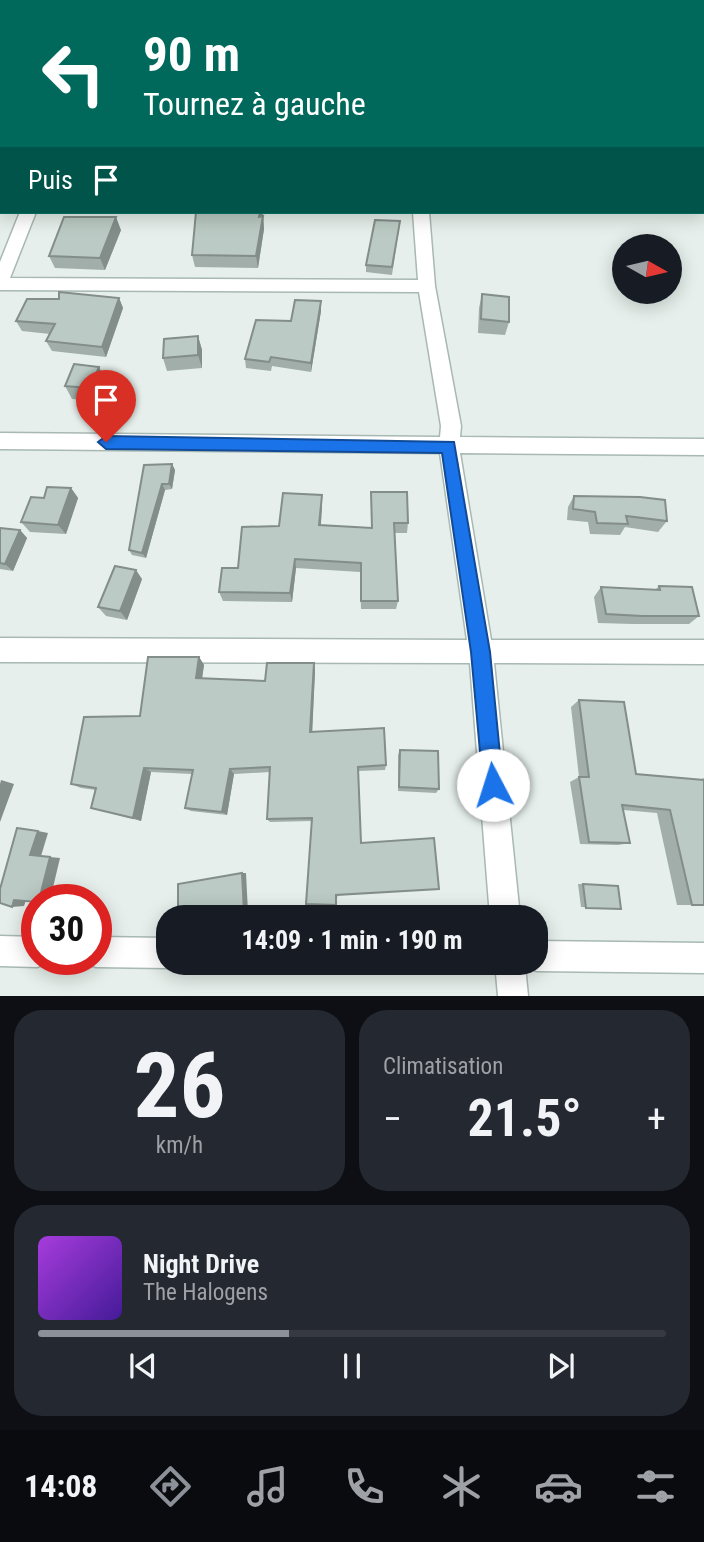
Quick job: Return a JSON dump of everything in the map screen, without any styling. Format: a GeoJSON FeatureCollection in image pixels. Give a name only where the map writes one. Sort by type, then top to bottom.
{"type":"FeatureCollection","features":[{"type":"Feature","properties":{"kind":"street"},"geometry":{"type":"LineString","coordinates":[[26,214],[0,284],[427,286]]}},
{"type":"Feature","properties":{"kind":"street"},"geometry":{"type":"LineString","coordinates":[[421,214],[427,286],[451,426],[449,446],[481,652],[504,905]]}},
{"type":"Feature","properties":{"kind":"street"},"geometry":{"type":"LineString","coordinates":[[0,441],[704,447]]}},
{"type":"Feature","properties":{"kind":"street"},"geometry":{"type":"LineString","coordinates":[[0,650],[704,652]]}},
{"type":"Feature","properties":{"kind":"street"},"geometry":{"type":"LineString","coordinates":[[0,951],[21,952]]}},
{"type":"Feature","properties":{"kind":"street"},"geometry":{"type":"LineString","coordinates":[[112,952],[156,953]]}},
{"type":"Feature","properties":{"kind":"street"},"geometry":{"type":"LineString","coordinates":[[548,956],[704,958]]}},
{"type":"Feature","properties":{"kind":"street"},"geometry":{"type":"LineString","coordinates":[[511,975],[513,996]]}},
{"type":"Feature","properties":{"kind":"building"},"geometry":{"type":"Polygon","coordinates":[[[196,214],[263,216],[256,256],[192,255],[196,214]]]}},
{"type":"Feature","properties":{"kind":"building"},"geometry":{"type":"Polygon","coordinates":[[[64,217],[116,217],[100,258],[49,256],[64,217]]]}},
{"type":"Feature","properties":{"kind":"building"},"geometry":{"type":"Polygon","coordinates":[[[375,220],[400,221],[392,267],[366,265],[375,220]]]}},
{"type":"Feature","properties":{"kind":"building"},"geometry":{"type":"Polygon","coordinates":[[[59,292],[119,298],[102,347],[46,341],[55,324],[16,321],[27,299],[59,299],[59,292]]]}},
{"type":"Feature","properties":{"kind":"building"},"geometry":{"type":"Polygon","coordinates":[[[482,294],[509,297],[509,322],[481,319],[482,294]]]}},
{"type":"Feature","properties":{"kind":"building"},"geometry":{"type":"Polygon","coordinates":[[[295,300],[321,301],[311,363],[271,357],[269,362],[245,359],[256,320],[291,321],[295,300]]]}},
{"type":"Feature","properties":{"kind":"building"},"geometry":{"type":"Polygon","coordinates":[[[198,336],[198,355],[163,358],[164,339],[198,336]]]}},
{"type":"Feature","properties":{"kind":"building"},"geometry":{"type":"Polygon","coordinates":[[[74,364],[99,367],[90,388],[65,386],[74,364]]]}},
{"type":"Feature","properties":{"kind":"building"},"geometry":{"type":"Polygon","coordinates":[[[172,464],[169,484],[162,484],[142,553],[129,550],[144,465],[172,464]]]}},
{"type":"Feature","properties":{"kind":"building"},"geometry":{"type":"Polygon","coordinates":[[[47,487],[71,488],[58,525],[21,522],[31,497],[44,498],[47,487]]]}},
{"type":"Feature","properties":{"kind":"building"},"geometry":{"type":"Polygon","coordinates":[[[371,492],[407,492],[408,523],[394,523],[398,601],[361,601],[361,563],[295,559],[290,593],[219,592],[222,568],[238,568],[242,527],[279,526],[283,493],[322,495],[319,525],[372,528],[371,492]]]}},
{"type":"Feature","properties":{"kind":"building"},"geometry":{"type":"Polygon","coordinates":[[[574,496],[665,500],[667,521],[626,516],[628,524],[597,523],[595,512],[573,509],[574,496]]]}},
{"type":"Feature","properties":{"kind":"building"},"geometry":{"type":"Polygon","coordinates":[[[0,528],[20,530],[5,564],[0,563],[0,528]]]}},
{"type":"Feature","properties":{"kind":"building"},"geometry":{"type":"Polygon","coordinates":[[[115,566],[136,570],[120,611],[98,607],[115,566]]]}},
{"type":"Feature","properties":{"kind":"building"},"geometry":{"type":"Polygon","coordinates":[[[659,586],[692,587],[699,616],[606,614],[601,587],[660,590],[659,586]]]}},
{"type":"Feature","properties":{"kind":"building"},"geometry":{"type":"Polygon","coordinates":[[[148,657],[199,657],[196,678],[265,681],[267,663],[314,663],[310,732],[384,728],[386,765],[358,767],[361,843],[434,838],[439,889],[336,895],[336,905],[306,904],[312,818],[267,819],[270,767],[230,769],[222,812],[185,808],[193,770],[144,768],[133,818],[91,808],[96,788],[71,784],[84,717],[140,716],[148,657]]]}},
{"type":"Feature","properties":{"kind":"building"},"geometry":{"type":"Polygon","coordinates":[[[579,700],[624,702],[636,774],[704,780],[704,905],[692,905],[670,810],[622,805],[630,843],[589,842],[579,777],[589,777],[579,700]]]}},
{"type":"Feature","properties":{"kind":"building"},"geometry":{"type":"Polygon","coordinates":[[[400,750],[438,751],[439,789],[399,787],[400,750]]]}},
{"type":"Feature","properties":{"kind":"building"},"geometry":{"type":"Polygon","coordinates":[[[17,828],[38,831],[30,855],[50,857],[43,884],[21,884],[21,901],[14,900],[12,907],[0,903],[0,889],[17,828]]]}},
{"type":"Feature","properties":{"kind":"building"},"geometry":{"type":"Polygon","coordinates":[[[242,873],[244,905],[178,905],[178,884],[242,873]]]}},
{"type":"Feature","properties":{"kind":"building"},"geometry":{"type":"Polygon","coordinates":[[[583,884],[618,886],[621,909],[586,908],[583,884]]]}},
{"type":"Feature","properties":{"kind":"route"},"geometry":{"type":"LineString","coordinates":[[106,442],[449,446],[481,652],[493,785]]}}]}
